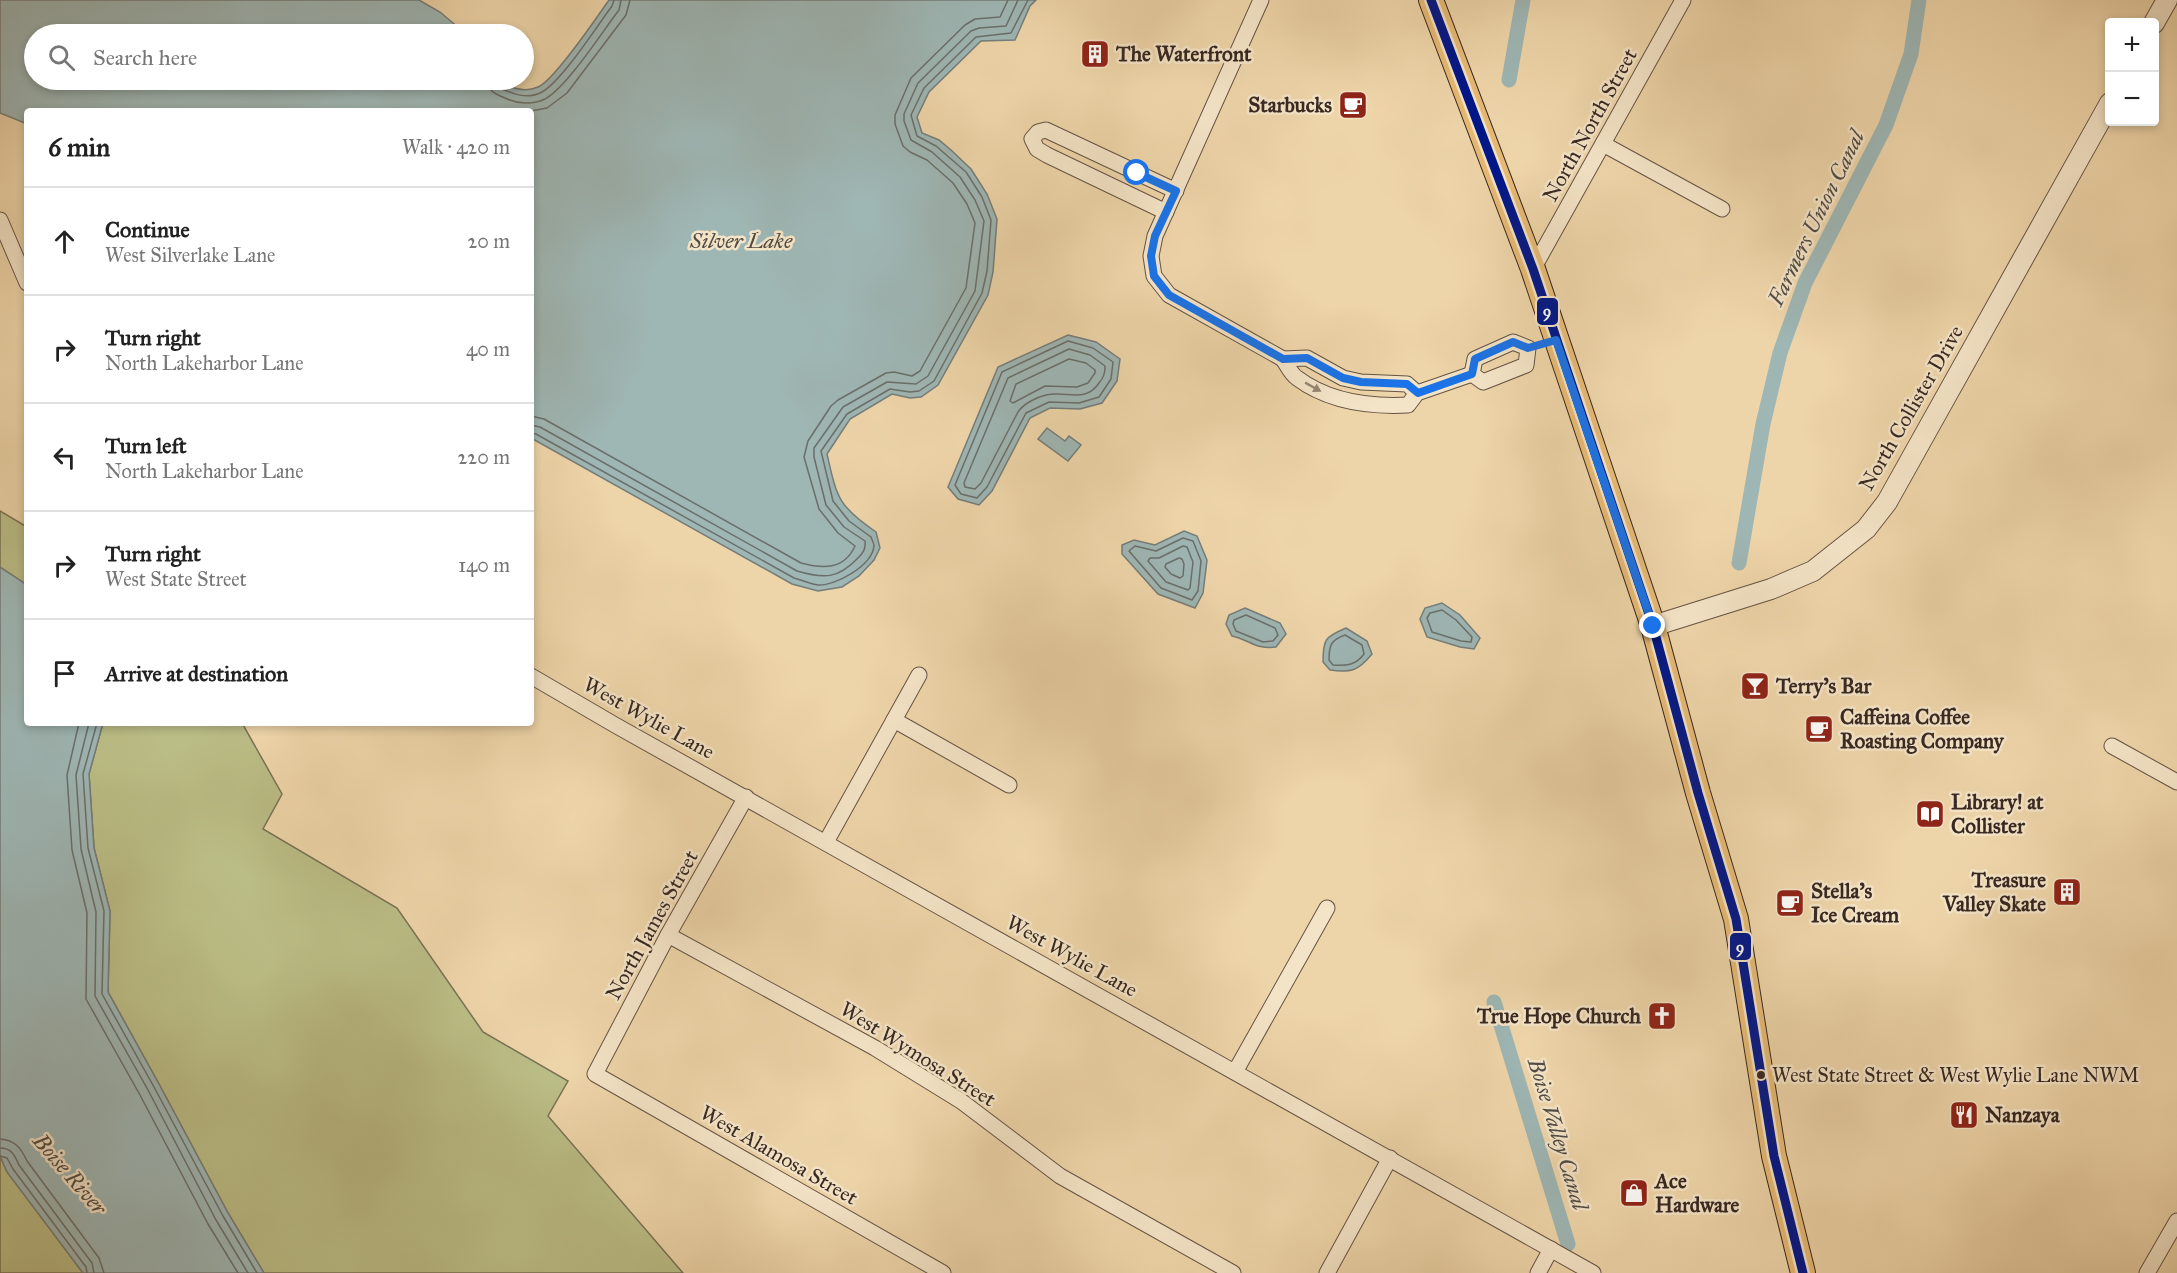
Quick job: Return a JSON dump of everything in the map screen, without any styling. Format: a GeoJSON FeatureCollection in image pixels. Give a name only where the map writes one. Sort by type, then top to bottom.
{"type":"FeatureCollection","features":[{"type":"Feature","properties":{"kind":"main road"},"geometry":{"type":"LineString","coordinates":[[1431,0],[1533,270],[1653,626],[1698,793],[1736,920],[1774,1156],[1803,1273]]}},
{"type":"Feature","properties":{"kind":"street"},"geometry":{"type":"LineString","coordinates":[[1262,0],[1155,236],[1151,256],[1154,276],[1169,295],[1283,359],[1295,377],[1333,398],[1376,406],[1408,405],[1418,393],[1472,374]]}},
{"type":"Feature","properties":{"kind":"street","name":"North North Street"},"geometry":{"type":"LineString","coordinates":[[1533,270],[1683,0]]}},
{"type":"Feature","properties":{"kind":"street"},"geometry":{"type":"LineString","coordinates":[[2157,18],[2167,0]]}},
{"type":"Feature","properties":{"kind":"street","name":"North Collister Drive"},"geometry":{"type":"LineString","coordinates":[[1653,626],[1771,588],[1814,571],[1866,529],[1887,502],[2105,110]]}},
{"type":"Feature","properties":{"kind":"street"},"geometry":{"type":"LineString","coordinates":[[1166,212],[1047,155],[1037,149],[1032,139],[1038,132],[1046,130],[1176,191]]}},
{"type":"Feature","properties":{"kind":"street"},"geometry":{"type":"LineString","coordinates":[[1603,144],[1722,209]]}},
{"type":"Feature","properties":{"kind":"street"},"geometry":{"type":"LineString","coordinates":[[0,220],[24,277]]}},
{"type":"Feature","properties":{"kind":"street"},"geometry":{"type":"LineString","coordinates":[[1472,374],[1475,359],[1513,342],[1528,348],[1556,340]]}},
{"type":"Feature","properties":{"kind":"street"},"geometry":{"type":"LineString","coordinates":[[1472,374],[1483,382],[1526,365],[1528,348]]}},
{"type":"Feature","properties":{"kind":"street"},"geometry":{"type":"LineString","coordinates":[[1283,359],[1307,358],[1343,378],[1361,382],[1407,384],[1418,393]]}},
{"type":"Feature","properties":{"kind":"street"},"geometry":{"type":"LineString","coordinates":[[826,842],[919,675]]}},
{"type":"Feature","properties":{"kind":"street","name":"West Wylie Lane"},"geometry":{"type":"LineString","coordinates":[[534,678],[1593,1273]]}},
{"type":"Feature","properties":{"kind":"street"},"geometry":{"type":"LineString","coordinates":[[894,720],[1009,785]]}},
{"type":"Feature","properties":{"kind":"street"},"geometry":{"type":"LineString","coordinates":[[2112,746],[2177,783]]}},
{"type":"Feature","properties":{"kind":"street","name":"North James Street"},"geometry":{"type":"LineString","coordinates":[[595,1074],[668,935],[746,797]]}},
{"type":"Feature","properties":{"kind":"street"},"geometry":{"type":"LineString","coordinates":[[1235,1072],[1327,908]]}},
{"type":"Feature","properties":{"kind":"street","name":"West Wymosa Street"},"geometry":{"type":"LineString","coordinates":[[668,935],[875,1048],[961,1101],[1060,1176],[1233,1273]]}},
{"type":"Feature","properties":{"kind":"street","name":"West Alamosa Street"},"geometry":{"type":"LineString","coordinates":[[595,1074],[921,1268],[943,1273]]}},
{"type":"Feature","properties":{"kind":"street"},"geometry":{"type":"LineString","coordinates":[[1327,1273],[1390,1158]]}},
{"type":"Feature","properties":{"kind":"street"},"geometry":{"type":"LineString","coordinates":[[2147,1273],[2177,1221]]}},
{"type":"Feature","properties":{"kind":"street"},"geometry":{"type":"LineString","coordinates":[[1538,1273],[1551,1250]]}},
{"type":"Feature","properties":{"kind":"green space"},"geometry":{"type":"Polygon","coordinates":[[[0,511],[24,525],[24,583],[0,567],[0,511]]]}},
{"type":"Feature","properties":{"kind":"green space"},"geometry":{"type":"Polygon","coordinates":[[[102,726],[244,726],[282,794],[263,829],[397,908],[483,1032],[568,1081],[548,1116],[683,1273],[264,1273],[228,1213],[108,992],[110,911],[94,848],[89,774],[102,726]]]}},
{"type":"Feature","properties":{"kind":"green space"},"geometry":{"type":"Polygon","coordinates":[[[0,1156],[8,1172],[83,1273],[0,1273],[0,1156]]]}},
{"type":"Feature","properties":{"kind":"water","name":"Silver Lake"},"geometry":{"type":"Polygon","coordinates":[[[0,0],[419,0],[440,12],[454,24],[24,24],[24,90],[534,90],[554,73],[575,48],[609,0],[1036,0],[1030,6],[1015,40],[981,41],[929,92],[917,117],[922,133],[939,140],[951,150],[971,169],[987,194],[997,219],[993,272],[988,295],[938,385],[921,397],[910,398],[892,394],[850,419],[827,454],[841,500],[854,515],[876,532],[880,548],[874,560],[859,576],[842,587],[818,591],[792,584],[534,440],[534,108],[24,108],[24,123],[0,113],[0,0]]]}},
{"type":"Feature","properties":{"kind":"water"},"geometry":{"type":"Polygon","coordinates":[[[1068,335],[1096,342],[1120,359],[1117,381],[1102,403],[1080,409],[1050,408],[1030,418],[992,491],[979,505],[958,499],[948,487],[998,367],[1068,335]]]}},
{"type":"Feature","properties":{"kind":"water"},"geometry":{"type":"Polygon","coordinates":[[[1047,428],[1065,441],[1069,436],[1081,445],[1068,461],[1038,439],[1047,428]]]}},
{"type":"Feature","properties":{"kind":"water"},"geometry":{"type":"Polygon","coordinates":[[[1184,531],[1197,536],[1207,560],[1203,593],[1195,608],[1158,594],[1122,554],[1122,545],[1134,540],[1155,545],[1184,531]]]}},
{"type":"Feature","properties":{"kind":"water","name":"Boise River"},"geometry":{"type":"Polygon","coordinates":[[[0,567],[24,583],[24,726],[102,726],[89,774],[94,848],[110,911],[108,992],[228,1213],[264,1273],[83,1273],[7,1172],[0,1156],[0,567]]]}},
{"type":"Feature","properties":{"kind":"water"},"geometry":{"type":"Polygon","coordinates":[[[1442,603],[1460,615],[1480,638],[1474,649],[1427,637],[1420,619],[1425,608],[1442,603]]]}},
{"type":"Feature","properties":{"kind":"water"},"geometry":{"type":"Polygon","coordinates":[[[1245,608],[1280,623],[1286,634],[1276,647],[1258,646],[1232,636],[1226,624],[1229,615],[1245,608]]]}},
{"type":"Feature","properties":{"kind":"water"},"geometry":{"type":"Polygon","coordinates":[[[1346,628],[1367,641],[1372,654],[1354,670],[1330,670],[1323,662],[1325,644],[1329,637],[1346,628]]]}},
{"type":"Feature","properties":{"kind":"waterway","name":"Boise Valley Canal"},"geometry":{"type":"LineString","coordinates":[[1509,80],[1523,0]]}},
{"type":"Feature","properties":{"kind":"waterway","name":"Farmers Union Canal"},"geometry":{"type":"LineString","coordinates":[[1739,563],[1763,424],[1780,353],[1805,283],[1886,125],[1911,54],[1919,0]]}},
{"type":"Feature","properties":{"kind":"waterway","name":"Boise Valley Canal"},"geometry":{"type":"LineString","coordinates":[[1494,1002],[1568,1244]]}},
{"type":"Feature","properties":{"kind":"transit line","name":"9"},"geometry":{"type":"LineString","coordinates":[[1431,0],[1533,269],[1653,626],[1698,793],[1736,919],[1774,1156],[1803,1273]]}},
{"type":"Feature","properties":{"kind":"place","name":"The Waterfront"},"geometry":{"type":"Point","coordinates":[1095,54]}},
{"type":"Feature","properties":{"kind":"place","name":"Starbucks"},"geometry":{"type":"Point","coordinates":[1353,105]}},
{"type":"Feature","properties":{"kind":"place","name":"Terry's Bar"},"geometry":{"type":"Point","coordinates":[1755,686]}},
{"type":"Feature","properties":{"kind":"place","name":"Caffeina Coffee Roasting Company"},"geometry":{"type":"Point","coordinates":[1819,729]}},
{"type":"Feature","properties":{"kind":"place","name":"Library! at Collister"},"geometry":{"type":"Point","coordinates":[1930,814]}},
{"type":"Feature","properties":{"kind":"place","name":"Treasure Valley Skate"},"geometry":{"type":"Point","coordinates":[2067,892]}},
{"type":"Feature","properties":{"kind":"place","name":"Stella's Ice Cream"},"geometry":{"type":"Point","coordinates":[1790,903]}},
{"type":"Feature","properties":{"kind":"place","name":"True Hope Church"},"geometry":{"type":"Point","coordinates":[1662,1016]}},
{"type":"Feature","properties":{"kind":"place","name":"West State Street & West Wylie Lane NWM"},"geometry":{"type":"Point","coordinates":[1761,1075]}},
{"type":"Feature","properties":{"kind":"place","name":"Nanzaya"},"geometry":{"type":"Point","coordinates":[1964,1115]}},
{"type":"Feature","properties":{"kind":"place","name":"Ace Hardware"},"geometry":{"type":"Point","coordinates":[1634,1193]}},
{"type":"Feature","properties":{"kind":"route"},"geometry":{"type":"LineString","coordinates":[[1137,173],[1176,191],[1155,236],[1151,256],[1154,276],[1169,295],[1283,359],[1307,358],[1343,378],[1361,382],[1407,384],[1418,393],[1472,374],[1475,359],[1513,342],[1528,348],[1556,340],[1653,626]]}}]}
